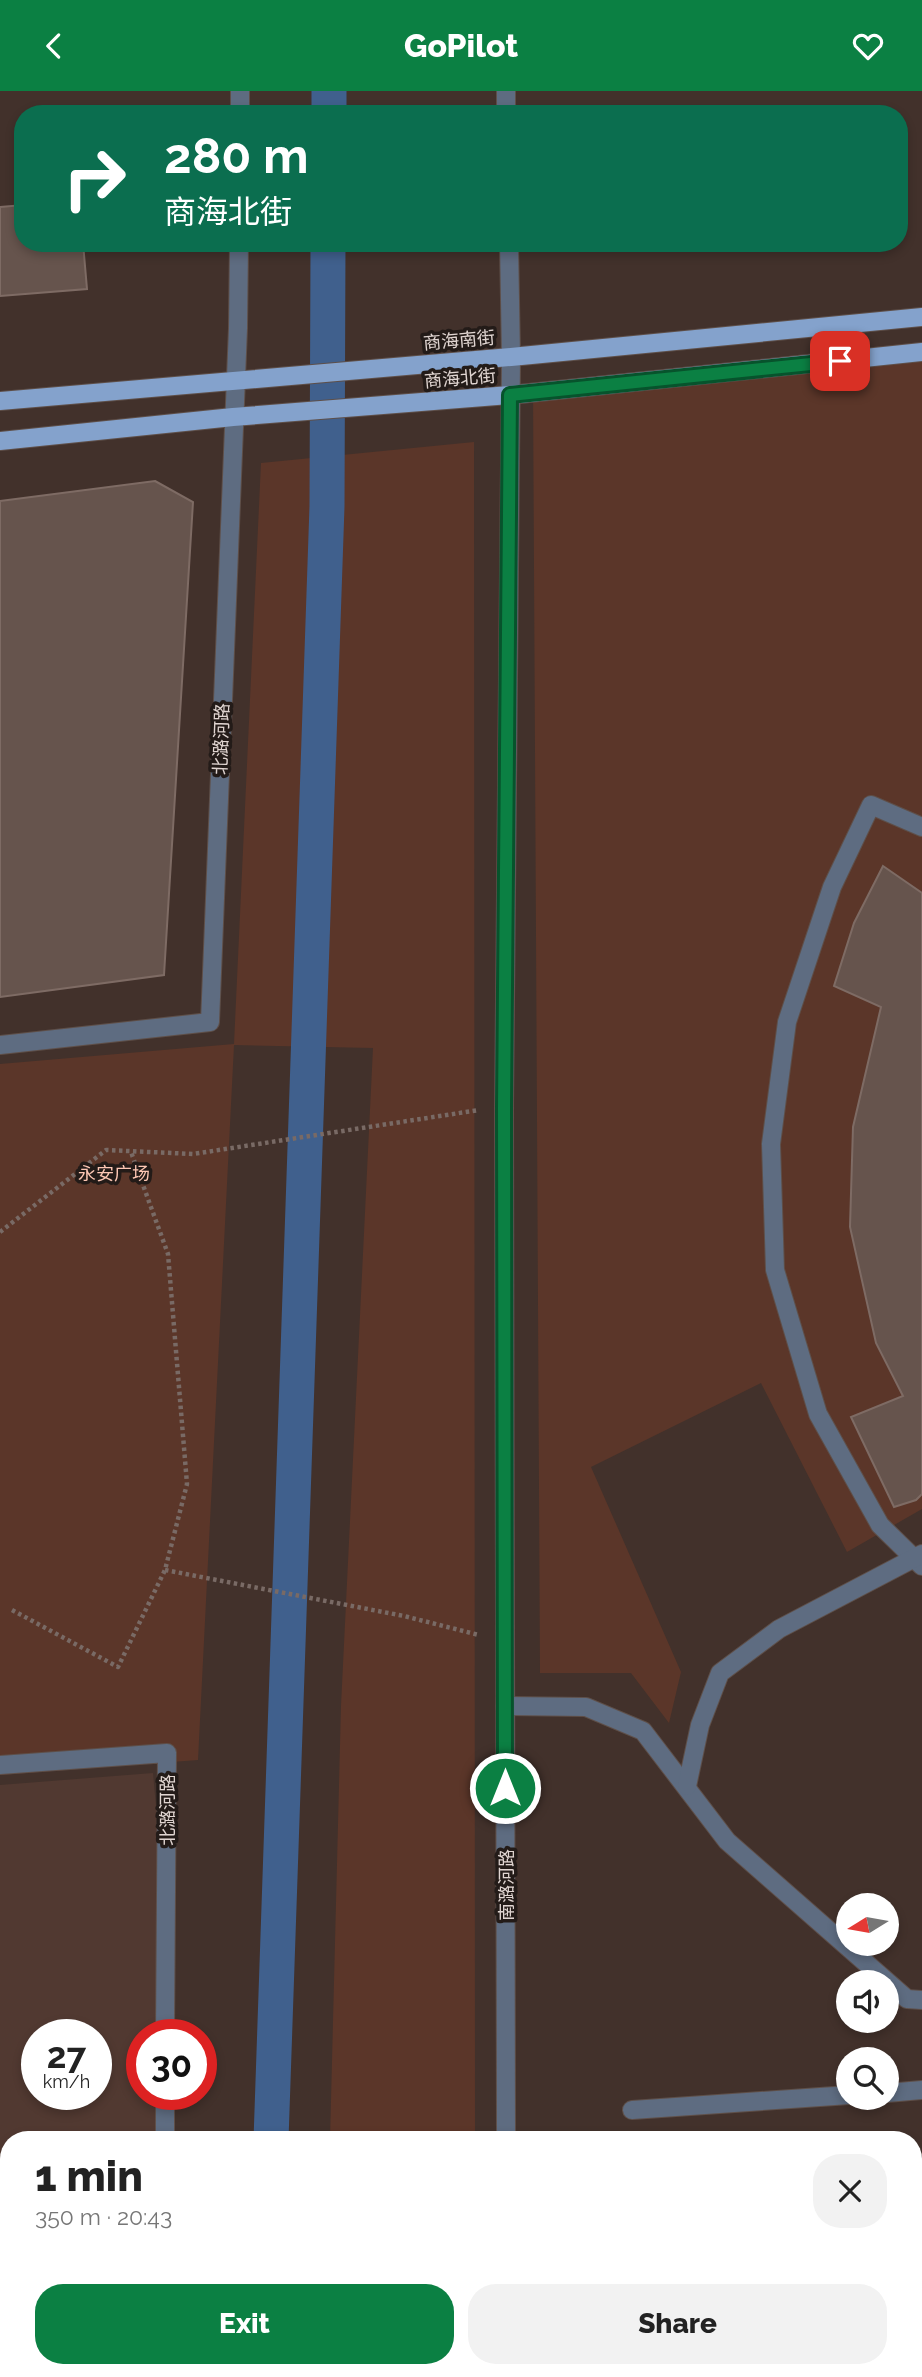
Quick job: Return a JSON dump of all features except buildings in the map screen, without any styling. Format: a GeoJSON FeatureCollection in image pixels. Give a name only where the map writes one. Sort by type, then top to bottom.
{"type":"FeatureCollection","features":[{"type":"Feature","properties":{"kind":"main road","name":"商海南街"},"geometry":{"type":"LineString","coordinates":[[0,401],[510,357],[922,317]]}},
{"type":"Feature","properties":{"kind":"main road","name":"商海北街"},"geometry":{"type":"LineString","coordinates":[[0,441],[254,415],[510,395],[922,352]]}},
{"type":"Feature","properties":{"kind":"street","name":"北潞河路"},"geometry":{"type":"LineString","coordinates":[[0,1045],[211,1022],[239,252]]}},
{"type":"Feature","properties":{"kind":"street","name":"南潞河路"},"geometry":{"type":"LineString","coordinates":[[506,2131],[504,1107],[509,252]]}},
{"type":"Feature","properties":{"kind":"street"},"geometry":{"type":"LineString","coordinates":[[687,1786],[700,1725],[720,1673],[779,1629],[919,1559],[880,1525],[818,1413],[775,1270],[771,1144],[788,1022],[832,887],[871,805],[922,827]]}},
{"type":"Feature","properties":{"kind":"street"},"geometry":{"type":"LineString","coordinates":[[505,1706],[586,1707],[643,1731],[727,1841],[907,1999],[922,2000]]}},
{"type":"Feature","properties":{"kind":"street","name":"北潞河路"},"geometry":{"type":"LineString","coordinates":[[0,1765],[167,1753],[165,2019]]}},
{"type":"Feature","properties":{"kind":"street"},"geometry":{"type":"LineString","coordinates":[[899,2091],[922,2090]]}},
{"type":"Feature","properties":{"kind":"street"},"geometry":{"type":"LineString","coordinates":[[632,2111],[836,2096]]}},
{"type":"Feature","properties":{"kind":"street"},"geometry":{"type":"LineString","coordinates":[[165,2110],[165,2131]]}},
{"type":"Feature","properties":{"kind":"path"},"geometry":{"type":"LineString","coordinates":[[0,1232],[106,1150],[193,1154],[416,1118],[504,1107]]}},
{"type":"Feature","properties":{"kind":"path"},"geometry":{"type":"LineString","coordinates":[[12,1610],[118,1667],[165,1570],[187,1484],[168,1254],[131,1152]]}},
{"type":"Feature","properties":{"kind":"path"},"geometry":{"type":"LineString","coordinates":[[165,1570],[404,1616],[505,1641]]}},
{"type":"Feature","properties":{"kind":"shaded area"},"geometry":{"type":"Polygon","coordinates":[[[153,1773],[162,1873],[160,2019],[126,2019],[126,2110],[160,2110],[159,2131],[0,2131],[0,1785],[153,1773]]]}},
{"type":"Feature","properties":{"kind":"green space"},"geometry":{"type":"Polygon","coordinates":[[[922,351],[922,1509],[847,1552],[761,1383],[591,1467],[681,1672],[669,1723],[631,1673],[540,1673],[533,384],[922,351]]]}},
{"type":"Feature","properties":{"kind":"green space","name":"永安广场"},"geometry":{"type":"Polygon","coordinates":[[[474,442],[475,2131],[330,2131],[341,1706],[373,1048],[234,1045],[198,1760],[0,1775],[0,1064],[234,1044],[261,463],[474,442]]]}},
{"type":"Feature","properties":{"kind":"waterway"},"geometry":{"type":"LineString","coordinates":[[329,91],[329,105]]}},
{"type":"Feature","properties":{"kind":"waterway"},"geometry":{"type":"LineString","coordinates":[[271,2131],[327,506],[328,252]]}},
{"type":"Feature","properties":{"kind":"route"},"geometry":{"type":"LineString","coordinates":[[505,1788],[504,1107],[510,395],[840,361]]}}]}
